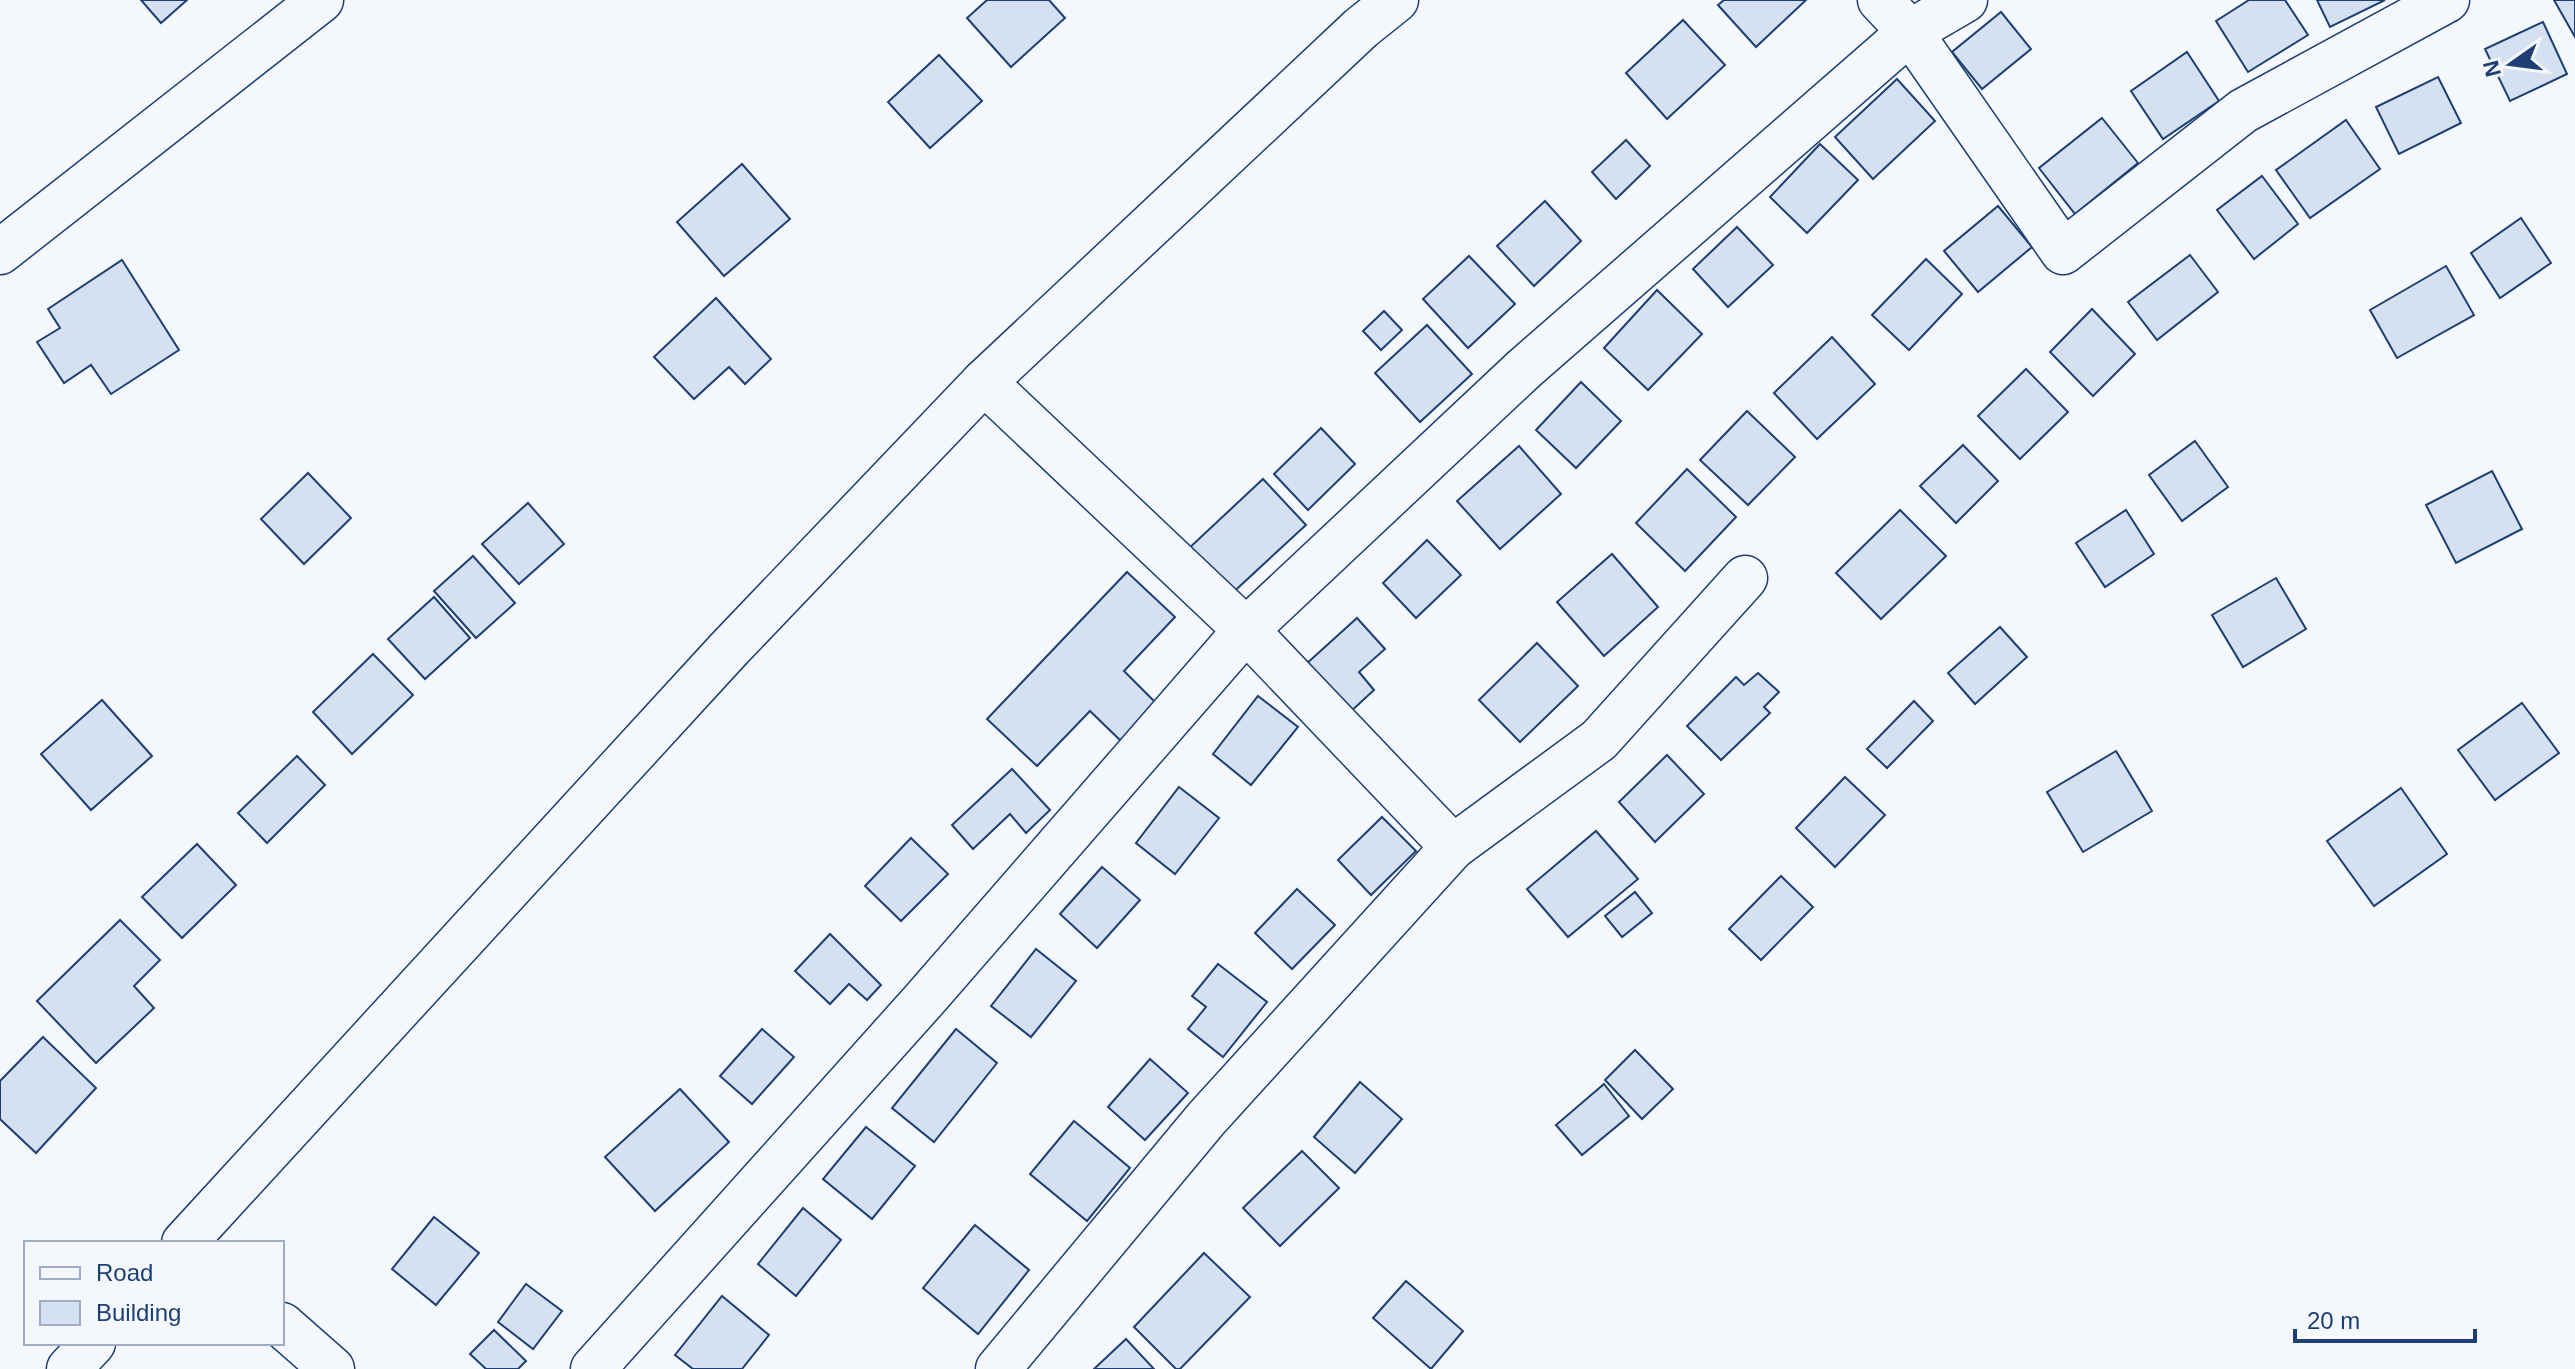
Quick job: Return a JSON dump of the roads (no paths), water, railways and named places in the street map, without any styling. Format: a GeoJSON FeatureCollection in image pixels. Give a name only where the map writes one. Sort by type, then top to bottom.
{"type":"FeatureCollection","features":[{"type":"Feature","properties":{"kind":"street"},"geometry":{"type":"LineString","coordinates":[[0,252],[321,0]]}},
{"type":"Feature","properties":{"kind":"street"},"geometry":{"type":"LineString","coordinates":[[187,1241],[717,661],[984,382],[1361,28],[1396,0]]}},
{"type":"Feature","properties":{"kind":"street"},"geometry":{"type":"LineString","coordinates":[[1880,0],[1910,32],[2063,252],[2243,111],[2447,0]]}},
{"type":"Feature","properties":{"kind":"street"},"geometry":{"type":"LineString","coordinates":[[593,1369],[924,1000],[1246,630],[1524,369],[1910,32],[1965,0]]}},
{"type":"Feature","properties":{"kind":"street"},"geometry":{"type":"LineString","coordinates":[[984,382],[1246,630],[1453,847]]}},
{"type":"Feature","properties":{"kind":"street"},"geometry":{"type":"LineString","coordinates":[[998,1369],[1206,1119],[1453,847],[1599,740],[1745,578]]}},
{"type":"Feature","properties":{"kind":"street"},"geometry":{"type":"LineString","coordinates":[[284,1327],[332,1369]]}},
{"type":"Feature","properties":{"kind":"street"},"geometry":{"type":"LineString","coordinates":[[69,1369],[91,1345]]}}]}
